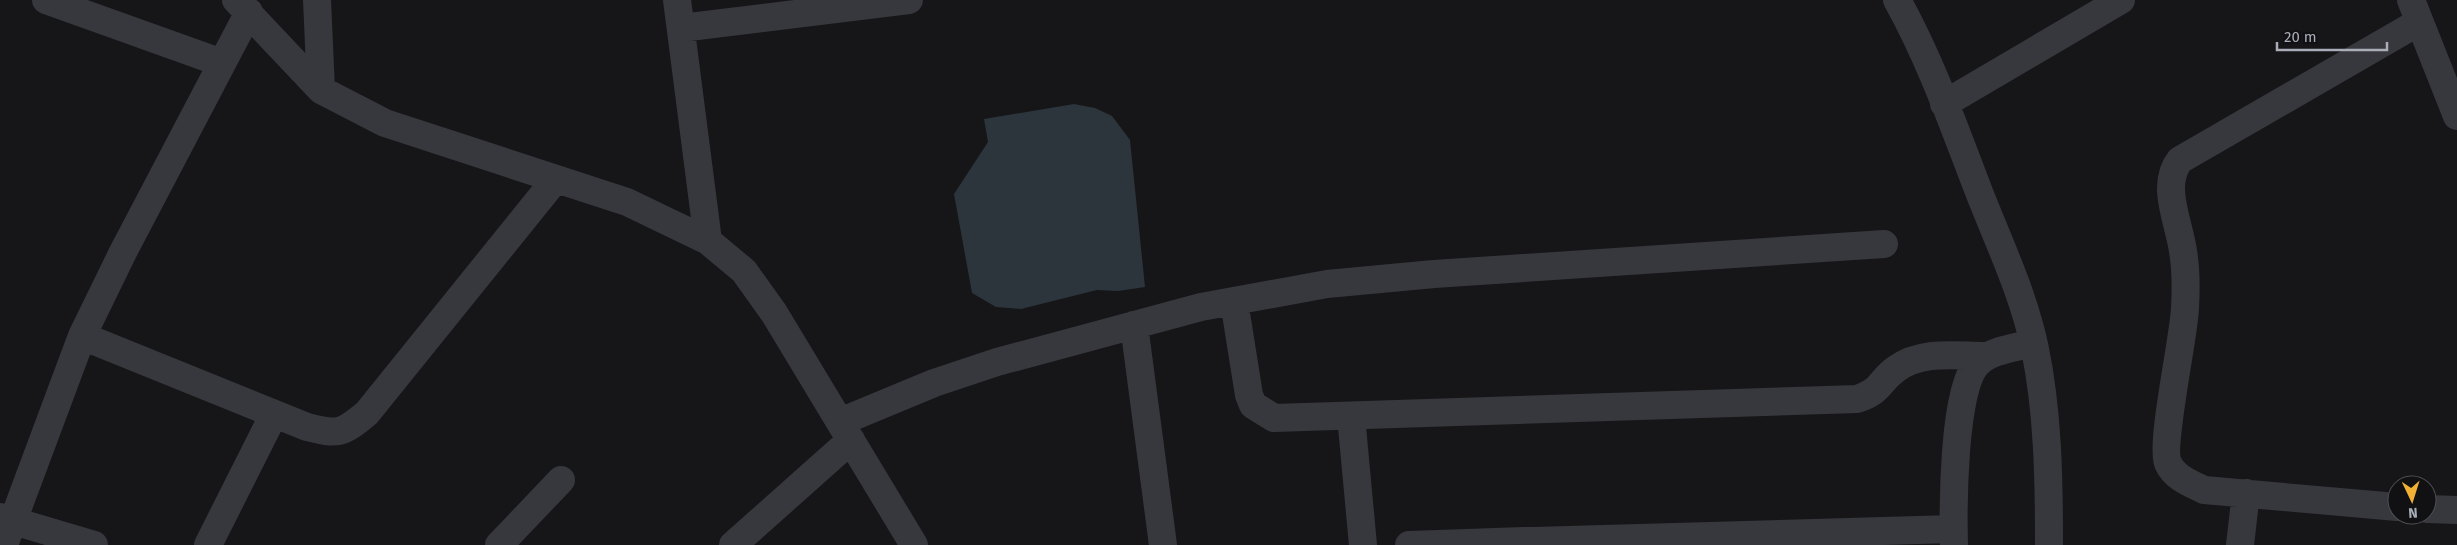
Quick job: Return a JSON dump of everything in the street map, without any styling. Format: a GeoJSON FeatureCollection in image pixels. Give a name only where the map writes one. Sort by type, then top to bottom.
{"type":"FeatureCollection","features":[{"type":"Feature","properties":{"kind":"street"},"geometry":{"type":"LineString","coordinates":[[46,0],[222,63]]}},
{"type":"Feature","properties":{"kind":"street"},"geometry":{"type":"LineString","coordinates":[[317,0],[321,90]]}},
{"type":"Feature","properties":{"kind":"street"},"geometry":{"type":"LineString","coordinates":[[677,0],[708,241]]}},
{"type":"Feature","properties":{"kind":"street"},"geometry":{"type":"LineString","coordinates":[[681,28],[909,0]]}},
{"type":"Feature","properties":{"kind":"street"},"geometry":{"type":"LineString","coordinates":[[1897,0],[1918,38],[2012,276],[2033,343],[2047,420],[2049,545]]}},
{"type":"Feature","properties":{"kind":"street"},"geometry":{"type":"LineString","coordinates":[[1944,104],[2121,0]]}},
{"type":"Feature","properties":{"kind":"street"},"geometry":{"type":"LineString","coordinates":[[94,545],[6,528],[82,336],[123,252],[222,63],[243,6],[321,90],[385,123],[627,202],[708,241],[744,271],[774,312],[914,545]]}},
{"type":"Feature","properties":{"kind":"street"},"geometry":{"type":"LineString","coordinates":[[2387,506],[2204,490],[2181,479],[2168,462],[2166,445],[2180,363],[2185,309],[2184,252],[2172,200],[2172,170],[2180,160],[2415,11],[2457,116]]}},
{"type":"Feature","properties":{"kind":"street"},"geometry":{"type":"LineString","coordinates":[[82,336],[307,427],[331,434],[351,427],[367,413],[556,180]]}},
{"type":"Feature","properties":{"kind":"street"},"geometry":{"type":"LineString","coordinates":[[734,545],[845,431],[934,383],[997,362],[1201,307],[1327,284],[1434,274],[1884,244]]}},
{"type":"Feature","properties":{"kind":"street"},"geometry":{"type":"LineString","coordinates":[[1234,301],[1249,395],[1253,405],[1274,418],[1858,399],[1872,394],[1894,370],[1908,361],[1927,356],[1986,356],[2033,343]]}},
{"type":"Feature","properties":{"kind":"street"},"geometry":{"type":"LineString","coordinates":[[1134,325],[1163,545]]}},
{"type":"Feature","properties":{"kind":"street"},"geometry":{"type":"LineString","coordinates":[[1409,545],[1954,537],[1956,448],[1963,404],[1968,379],[1975,366],[1986,356]]}},
{"type":"Feature","properties":{"kind":"street"},"geometry":{"type":"LineString","coordinates":[[208,545],[274,414]]}},
{"type":"Feature","properties":{"kind":"street"},"geometry":{"type":"LineString","coordinates":[[1351,416],[1363,545]]}},
{"type":"Feature","properties":{"kind":"street"},"geometry":{"type":"LineString","coordinates":[[499,545],[561,480]]}},
{"type":"Feature","properties":{"kind":"street"},"geometry":{"type":"LineString","coordinates":[[2240,545],[2246,494]]}},
{"type":"Feature","properties":{"kind":"street"},"geometry":{"type":"LineString","coordinates":[[2437,509],[2457,510]]}},
{"type":"Feature","properties":{"kind":"shaded area"},"geometry":{"type":"Polygon","coordinates":[[[1074,104],[1095,108],[1112,116],[1130,140],[1145,287],[1118,291],[1097,290],[1021,309],[996,307],[972,293],[954,194],[988,142],[984,119],[1074,104]]]}}]}
